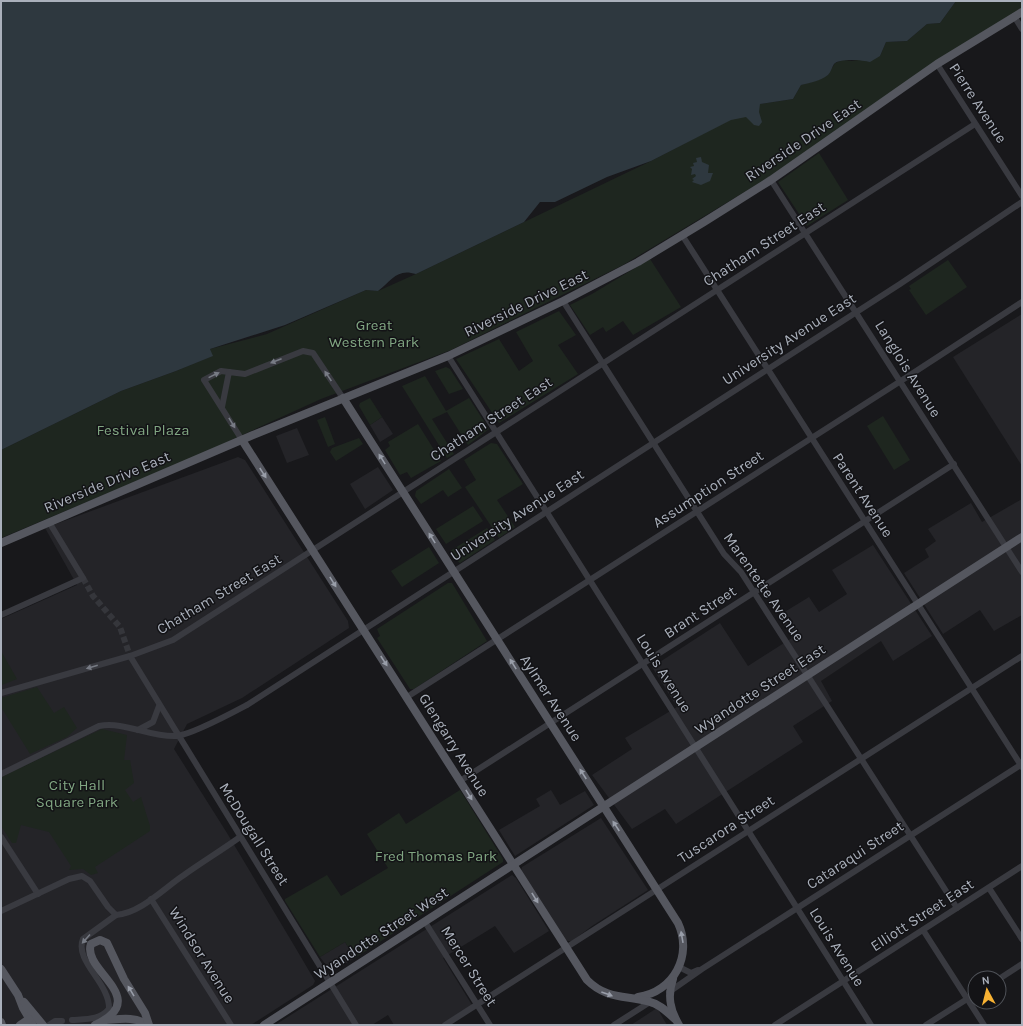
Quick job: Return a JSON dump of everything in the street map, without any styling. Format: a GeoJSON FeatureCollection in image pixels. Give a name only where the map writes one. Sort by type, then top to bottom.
{"type":"FeatureCollection","features":[{"type":"Feature","properties":{"kind":"main road","name":"Riverside Drive East"},"geometry":{"type":"LineString","coordinates":[[1,543],[242,440],[448,356],[563,301],[638,262],[771,180],[938,64],[1022,12]]}},
{"type":"Feature","properties":{"kind":"main road","name":"Aylmer Avenue"},"geometry":{"type":"LineString","coordinates":[[343,398],[678,923],[682,934],[683,951],[668,993]]}},
{"type":"Feature","properties":{"kind":"main road","name":"Glengarry Avenue"},"geometry":{"type":"LineString","coordinates":[[242,440],[587,980],[594,987],[612,996],[632,998],[656,1004],[678,1022]]}},
{"type":"Feature","properties":{"kind":"main road","name":"Wyandotte Street East"},"geometry":{"type":"LineString","coordinates":[[514,865],[1022,537]]}},
{"type":"Feature","properties":{"kind":"main road","name":"Wyandotte Street West"},"geometry":{"type":"LineString","coordinates":[[264,1025],[514,865]]}},
{"type":"Feature","properties":{"kind":"main road"},"geometry":{"type":"LineString","coordinates":[[95,1025],[106,1020],[116,1010],[118,1001],[115,992],[90,954],[91,944],[100,940],[107,943],[124,979],[144,1013],[148,1025]]}},
{"type":"Feature","properties":{"kind":"main road"},"geometry":{"type":"LineString","coordinates":[[1,969],[18,995],[43,1025]]}},
{"type":"Feature","properties":{"kind":"main road"},"geometry":{"type":"LineString","coordinates":[[632,998],[648,996],[657,992],[677,971]]}},
{"type":"Feature","properties":{"kind":"main road"},"geometry":{"type":"LineString","coordinates":[[668,993],[670,1005],[678,1022]]}},
{"type":"Feature","properties":{"kind":"main road"},"geometry":{"type":"LineString","coordinates":[[18,995],[31,1022],[20,1025]]}},
{"type":"Feature","properties":{"kind":"main road"},"geometry":{"type":"LineString","coordinates":[[106,1020],[133,1019],[139,1020],[148,1025]]}},
{"type":"Feature","properties":{"kind":"street"},"geometry":{"type":"LineString","coordinates":[[1014,16],[1022,29]]}},
{"type":"Feature","properties":{"kind":"street","name":"Pierre Avenue"},"geometry":{"type":"LineString","coordinates":[[938,64],[1022,196]]}},
{"type":"Feature","properties":{"kind":"street","name":"Chatham Street East"},"geometry":{"type":"LineString","coordinates":[[1,693],[130,656],[173,640],[314,551],[403,492],[975,124]]}},
{"type":"Feature","properties":{"kind":"street","name":"Langlois Avenue"},"geometry":{"type":"LineString","coordinates":[[771,180],[857,312],[1022,572]]}},
{"type":"Feature","properties":{"kind":"street","name":"University Avenue East"},"geometry":{"type":"LineString","coordinates":[[178,736],[228,715],[247,705],[363,628],[546,512],[766,368],[857,312],[1022,202]]}},
{"type":"Feature","properties":{"kind":"street","name":"Parent Avenue"},"geometry":{"type":"LineString","coordinates":[[682,236],[1021,765]]}},
{"type":"Feature","properties":{"kind":"street","name":"Marentette Avenue"},"geometry":{"type":"LineString","coordinates":[[563,301],[724,554],[741,572],[862,758],[957,908]]}},
{"type":"Feature","properties":{"kind":"street","name":"Assumption Street"},"geometry":{"type":"LineString","coordinates":[[407,697],[1022,302]]}},
{"type":"Feature","properties":{"kind":"street"},"geometry":{"type":"LineString","coordinates":[[242,440],[204,380],[221,371],[245,374],[303,351],[313,353],[343,398]]}},
{"type":"Feature","properties":{"kind":"street","name":"Louis Avenue"},"geometry":{"type":"LineString","coordinates":[[448,356],[871,1025]]}},
{"type":"Feature","properties":{"kind":"street"},"geometry":{"type":"LineString","coordinates":[[222,407],[229,372]]}},
{"type":"Feature","properties":{"kind":"street","name":"Brant Street"},"geometry":{"type":"LineString","coordinates":[[460,781],[954,464]]}},
{"type":"Feature","properties":{"kind":"street"},"geometry":{"type":"LineString","coordinates":[[1,615],[83,578],[49,522]]}},
{"type":"Feature","properties":{"kind":"street","name":"McDougall Street"},"geometry":{"type":"LineString","coordinates":[[130,656],[356,1025]]}},
{"type":"Feature","properties":{"kind":"street","name":"Tuscarora Street"},"geometry":{"type":"LineString","coordinates":[[445,1025],[1022,656]]}},
{"type":"Feature","properties":{"kind":"street"},"geometry":{"type":"LineString","coordinates":[[138,730],[153,722],[160,706]]}},
{"type":"Feature","properties":{"kind":"street"},"geometry":{"type":"LineString","coordinates":[[1,774],[99,726],[112,725],[178,736]]}},
{"type":"Feature","properties":{"kind":"street","name":"Cataraqui Street"},"geometry":{"type":"LineString","coordinates":[[668,993],[702,969],[1021,765]]}},
{"type":"Feature","properties":{"kind":"street"},"geometry":{"type":"LineString","coordinates":[[1,837],[38,894]]}},
{"type":"Feature","properties":{"kind":"street"},"geometry":{"type":"LineString","coordinates":[[72,1020],[95,1018],[104,1014],[109,1009],[108,994],[82,955],[81,945],[83,939],[116,915],[126,914],[151,899],[183,875],[240,837]]}},
{"type":"Feature","properties":{"kind":"street","name":"Elliott Street East"},"geometry":{"type":"LineString","coordinates":[[775,1025],[1022,866]]}},
{"type":"Feature","properties":{"kind":"street"},"geometry":{"type":"LineString","coordinates":[[1,911],[69,878],[82,876],[90,881],[108,908],[116,915]]}},
{"type":"Feature","properties":{"kind":"street"},"geometry":{"type":"LineString","coordinates":[[989,888],[1022,939]]}},
{"type":"Feature","properties":{"kind":"street","name":"Windsor Avenue"},"geometry":{"type":"LineString","coordinates":[[151,899],[231,1025]]}},
{"type":"Feature","properties":{"kind":"street","name":"Mercer Street"},"geometry":{"type":"LineString","coordinates":[[425,922],[490,1025]]}},
{"type":"Feature","properties":{"kind":"street"},"geometry":{"type":"LineString","coordinates":[[923,930],[967,999],[926,1025]]}},
{"type":"Feature","properties":{"kind":"street"},"geometry":{"type":"LineString","coordinates":[[1007,973],[1022,964]]}},
{"type":"Feature","properties":{"kind":"street"},"geometry":{"type":"LineString","coordinates":[[677,971],[691,973],[702,969]]}},
{"type":"Feature","properties":{"kind":"street"},"geometry":{"type":"LineString","coordinates":[[614,1025],[650,1002]]}},
{"type":"Feature","properties":{"kind":"street"},"geometry":{"type":"LineString","coordinates":[[974,1010],[984,1025]]}},
{"type":"Feature","properties":{"kind":"street"},"geometry":{"type":"LineString","coordinates":[[49,1025],[55,1021],[62,1021]]}},
{"type":"Feature","properties":{"kind":"shaded area"},"geometry":{"type":"Polygon","coordinates":[[[1,1],[956,1],[940,23],[927,24],[907,41],[886,42],[880,56],[870,62],[851,60],[837,62],[834,64],[829,74],[822,79],[801,85],[793,99],[760,104],[759,112],[762,122],[759,126],[754,125],[746,117],[731,120],[651,161],[607,177],[555,202],[540,202],[524,222],[416,274],[399,274],[378,291],[366,290],[285,325],[210,349],[213,356],[121,391],[1,450],[1,1]]]}},
{"type":"Feature","properties":{"kind":"shaded area"},"geometry":{"type":"Polygon","coordinates":[[[701,157],[702,162],[709,165],[708,173],[713,173],[710,181],[701,185],[692,182],[694,180],[692,179],[696,176],[695,174],[691,175],[692,169],[690,167],[694,166],[693,163],[697,162],[696,158],[701,157]]]}},
{"type":"Feature","properties":{"kind":"shaded area"},"geometry":{"type":"Polygon","coordinates":[[[1022,314],[1022,466],[953,357],[1022,314]]]}},
{"type":"Feature","properties":{"kind":"shaded area"},"geometry":{"type":"Polygon","coordinates":[[[382,417],[393,434],[380,442],[370,425],[382,417]]]}},
{"type":"Feature","properties":{"kind":"shaded area"},"geometry":{"type":"Polygon","coordinates":[[[297,428],[309,455],[287,463],[276,436],[297,428]]]}},
{"type":"Feature","properties":{"kind":"shaded area"},"geometry":{"type":"Polygon","coordinates":[[[238,457],[245,460],[348,621],[349,628],[242,698],[187,724],[174,749],[227,833],[315,981],[313,985],[251,1025],[1,1025],[1,619],[77,585],[45,528],[238,457]]]}},
{"type":"Feature","properties":{"kind":"shaded area"},"geometry":{"type":"Polygon","coordinates":[[[378,467],[393,490],[365,509],[350,484],[378,467]]]}},
{"type":"Feature","properties":{"kind":"shaded area"},"geometry":{"type":"Polygon","coordinates":[[[1022,499],[1022,615],[994,631],[980,610],[943,634],[904,573],[929,557],[925,549],[936,541],[928,529],[971,503],[982,522],[1022,499]]]}},
{"type":"Feature","properties":{"kind":"shaded area"},"geometry":{"type":"Polygon","coordinates":[[[873,545],[932,636],[893,661],[881,641],[821,681],[832,701],[793,726],[803,742],[676,824],[665,809],[632,829],[592,775],[632,749],[625,738],[677,707],[652,667],[720,623],[748,666],[792,638],[778,616],[809,597],[819,612],[847,594],[832,570],[873,545]]]}},
{"type":"Feature","properties":{"kind":"shaded area"},"geometry":{"type":"Polygon","coordinates":[[[551,790],[560,805],[585,791],[594,805],[515,856],[499,830],[540,806],[536,799],[551,790]]]}},
{"type":"Feature","properties":{"kind":"shaded area"},"geometry":{"type":"Polygon","coordinates":[[[601,818],[648,890],[592,926],[572,941],[568,941],[564,939],[521,871],[522,867],[601,818]]]}},
{"type":"Feature","properties":{"kind":"shaded area"},"geometry":{"type":"Polygon","coordinates":[[[512,875],[516,878],[549,931],[514,953],[495,926],[443,958],[472,1005],[440,1025],[394,1025],[388,1015],[372,1025],[275,1025],[512,875]]]}},
{"type":"Feature","properties":{"kind":"shaded area"},"geometry":{"type":"Polygon","coordinates":[[[345,942],[355,958],[331,972],[320,957],[345,942]]]}},
{"type":"Feature","properties":{"kind":"shaded area"},"geometry":{"type":"Polygon","coordinates":[[[657,1008],[667,1025],[631,1025],[657,1008]]]}},
{"type":"Feature","properties":{"kind":"green space"},"geometry":{"type":"Polygon","coordinates":[[[956,1],[1022,1],[1022,11],[766,179],[623,265],[451,350],[321,399],[194,457],[1,538],[1,450],[121,391],[212,356],[210,349],[267,334],[366,290],[378,291],[416,274],[651,161],[760,104],[793,99],[801,85],[821,79],[828,75],[835,63],[843,60],[852,61],[880,56],[886,42],[907,41],[927,24],[940,23],[956,1]]]}},
{"type":"Feature","properties":{"kind":"green space"},"geometry":{"type":"Polygon","coordinates":[[[819,153],[848,200],[807,226],[778,182],[819,153]]]}},
{"type":"Feature","properties":{"kind":"green space"},"geometry":{"type":"Polygon","coordinates":[[[650,259],[681,307],[633,335],[623,321],[606,332],[603,327],[590,335],[570,305],[592,294],[650,259]]]}},
{"type":"Feature","properties":{"kind":"green space"},"geometry":{"type":"Polygon","coordinates":[[[948,260],[967,287],[926,315],[909,290],[911,289],[909,286],[948,260]]]}},
{"type":"Feature","properties":{"kind":"green space"},"geometry":{"type":"Polygon","coordinates":[[[559,311],[576,335],[558,345],[578,374],[499,423],[456,359],[499,339],[519,371],[533,361],[516,332],[559,311]]]}},
{"type":"Feature","properties":{"kind":"green space"},"geometry":{"type":"Polygon","coordinates":[[[446,367],[450,369],[463,389],[449,394],[435,371],[446,367]]]}},
{"type":"Feature","properties":{"kind":"green space"},"geometry":{"type":"Polygon","coordinates":[[[425,376],[446,411],[469,398],[489,429],[468,445],[447,412],[432,419],[454,454],[447,458],[402,386],[425,376]]]}},
{"type":"Feature","properties":{"kind":"green space"},"geometry":{"type":"Polygon","coordinates":[[[370,398],[382,417],[370,425],[359,406],[360,403],[370,398]]]}},
{"type":"Feature","properties":{"kind":"green space"},"geometry":{"type":"Polygon","coordinates":[[[883,416],[910,460],[894,470],[867,426],[883,416]]]}},
{"type":"Feature","properties":{"kind":"green space"},"geometry":{"type":"Polygon","coordinates":[[[325,417],[335,444],[328,447],[317,420],[325,417]]]}},
{"type":"Feature","properties":{"kind":"green space"},"geometry":{"type":"Polygon","coordinates":[[[418,424],[441,461],[411,478],[407,472],[400,475],[385,450],[390,446],[388,442],[418,424]]]}},
{"type":"Feature","properties":{"kind":"green space"},"geometry":{"type":"Polygon","coordinates":[[[359,438],[363,444],[336,461],[330,452],[332,448],[359,438]]]}},
{"type":"Feature","properties":{"kind":"green space"},"geometry":{"type":"Polygon","coordinates":[[[491,443],[497,444],[523,484],[497,500],[515,527],[499,538],[465,487],[476,480],[464,460],[491,443]]]}},
{"type":"Feature","properties":{"kind":"green space"},"geometry":{"type":"Polygon","coordinates":[[[449,469],[462,488],[448,497],[443,490],[421,504],[415,496],[416,491],[449,469]]]}},
{"type":"Feature","properties":{"kind":"green space"},"geometry":{"type":"Polygon","coordinates":[[[473,506],[483,521],[446,544],[436,529],[473,506]]]}},
{"type":"Feature","properties":{"kind":"green space"},"geometry":{"type":"Polygon","coordinates":[[[487,528],[495,540],[460,563],[457,561],[450,551],[487,528]]]}},
{"type":"Feature","properties":{"kind":"green space"},"geometry":{"type":"Polygon","coordinates":[[[429,547],[439,563],[402,587],[391,571],[429,547]]]}},
{"type":"Feature","properties":{"kind":"green space"},"geometry":{"type":"Polygon","coordinates":[[[448,583],[452,583],[487,641],[414,689],[410,689],[377,638],[380,636],[377,629],[448,583]]]}},
{"type":"Feature","properties":{"kind":"green space"},"geometry":{"type":"Polygon","coordinates":[[[1,651],[17,679],[2,685],[1,684],[1,651]]]}},
{"type":"Feature","properties":{"kind":"green space"},"geometry":{"type":"Polygon","coordinates":[[[37,687],[54,713],[64,707],[77,728],[67,737],[30,754],[1,707],[1,698],[37,687]]]}},
{"type":"Feature","properties":{"kind":"green space","name":"City Hall Square Park"},"geometry":{"type":"Polygon","coordinates":[[[102,729],[127,735],[124,760],[130,760],[134,783],[125,790],[133,802],[141,797],[150,826],[150,831],[95,867],[98,873],[91,875],[83,869],[69,870],[71,866],[49,832],[21,825],[16,843],[12,843],[1,826],[1,777],[102,729]]]}},
{"type":"Feature","properties":{"kind":"green space","name":"Fred Thomas Park"},"geometry":{"type":"Polygon","coordinates":[[[460,790],[503,859],[503,862],[355,958],[345,942],[320,957],[285,899],[327,875],[341,896],[388,868],[367,834],[399,813],[406,824],[460,790]]]}},
{"type":"Feature","properties":{"kind":"tunnel"},"geometry":{"type":"LineString","coordinates":[[83,578],[93,596],[120,627],[130,656]]}},
{"type":"Feature","properties":{"kind":"park label","name":"Great Western Park"},"geometry":{"type":"Point","coordinates":[374,334]}},
{"type":"Feature","properties":{"kind":"park label","name":"Festival Plaza"},"geometry":{"type":"Point","coordinates":[143,430]}}]}
